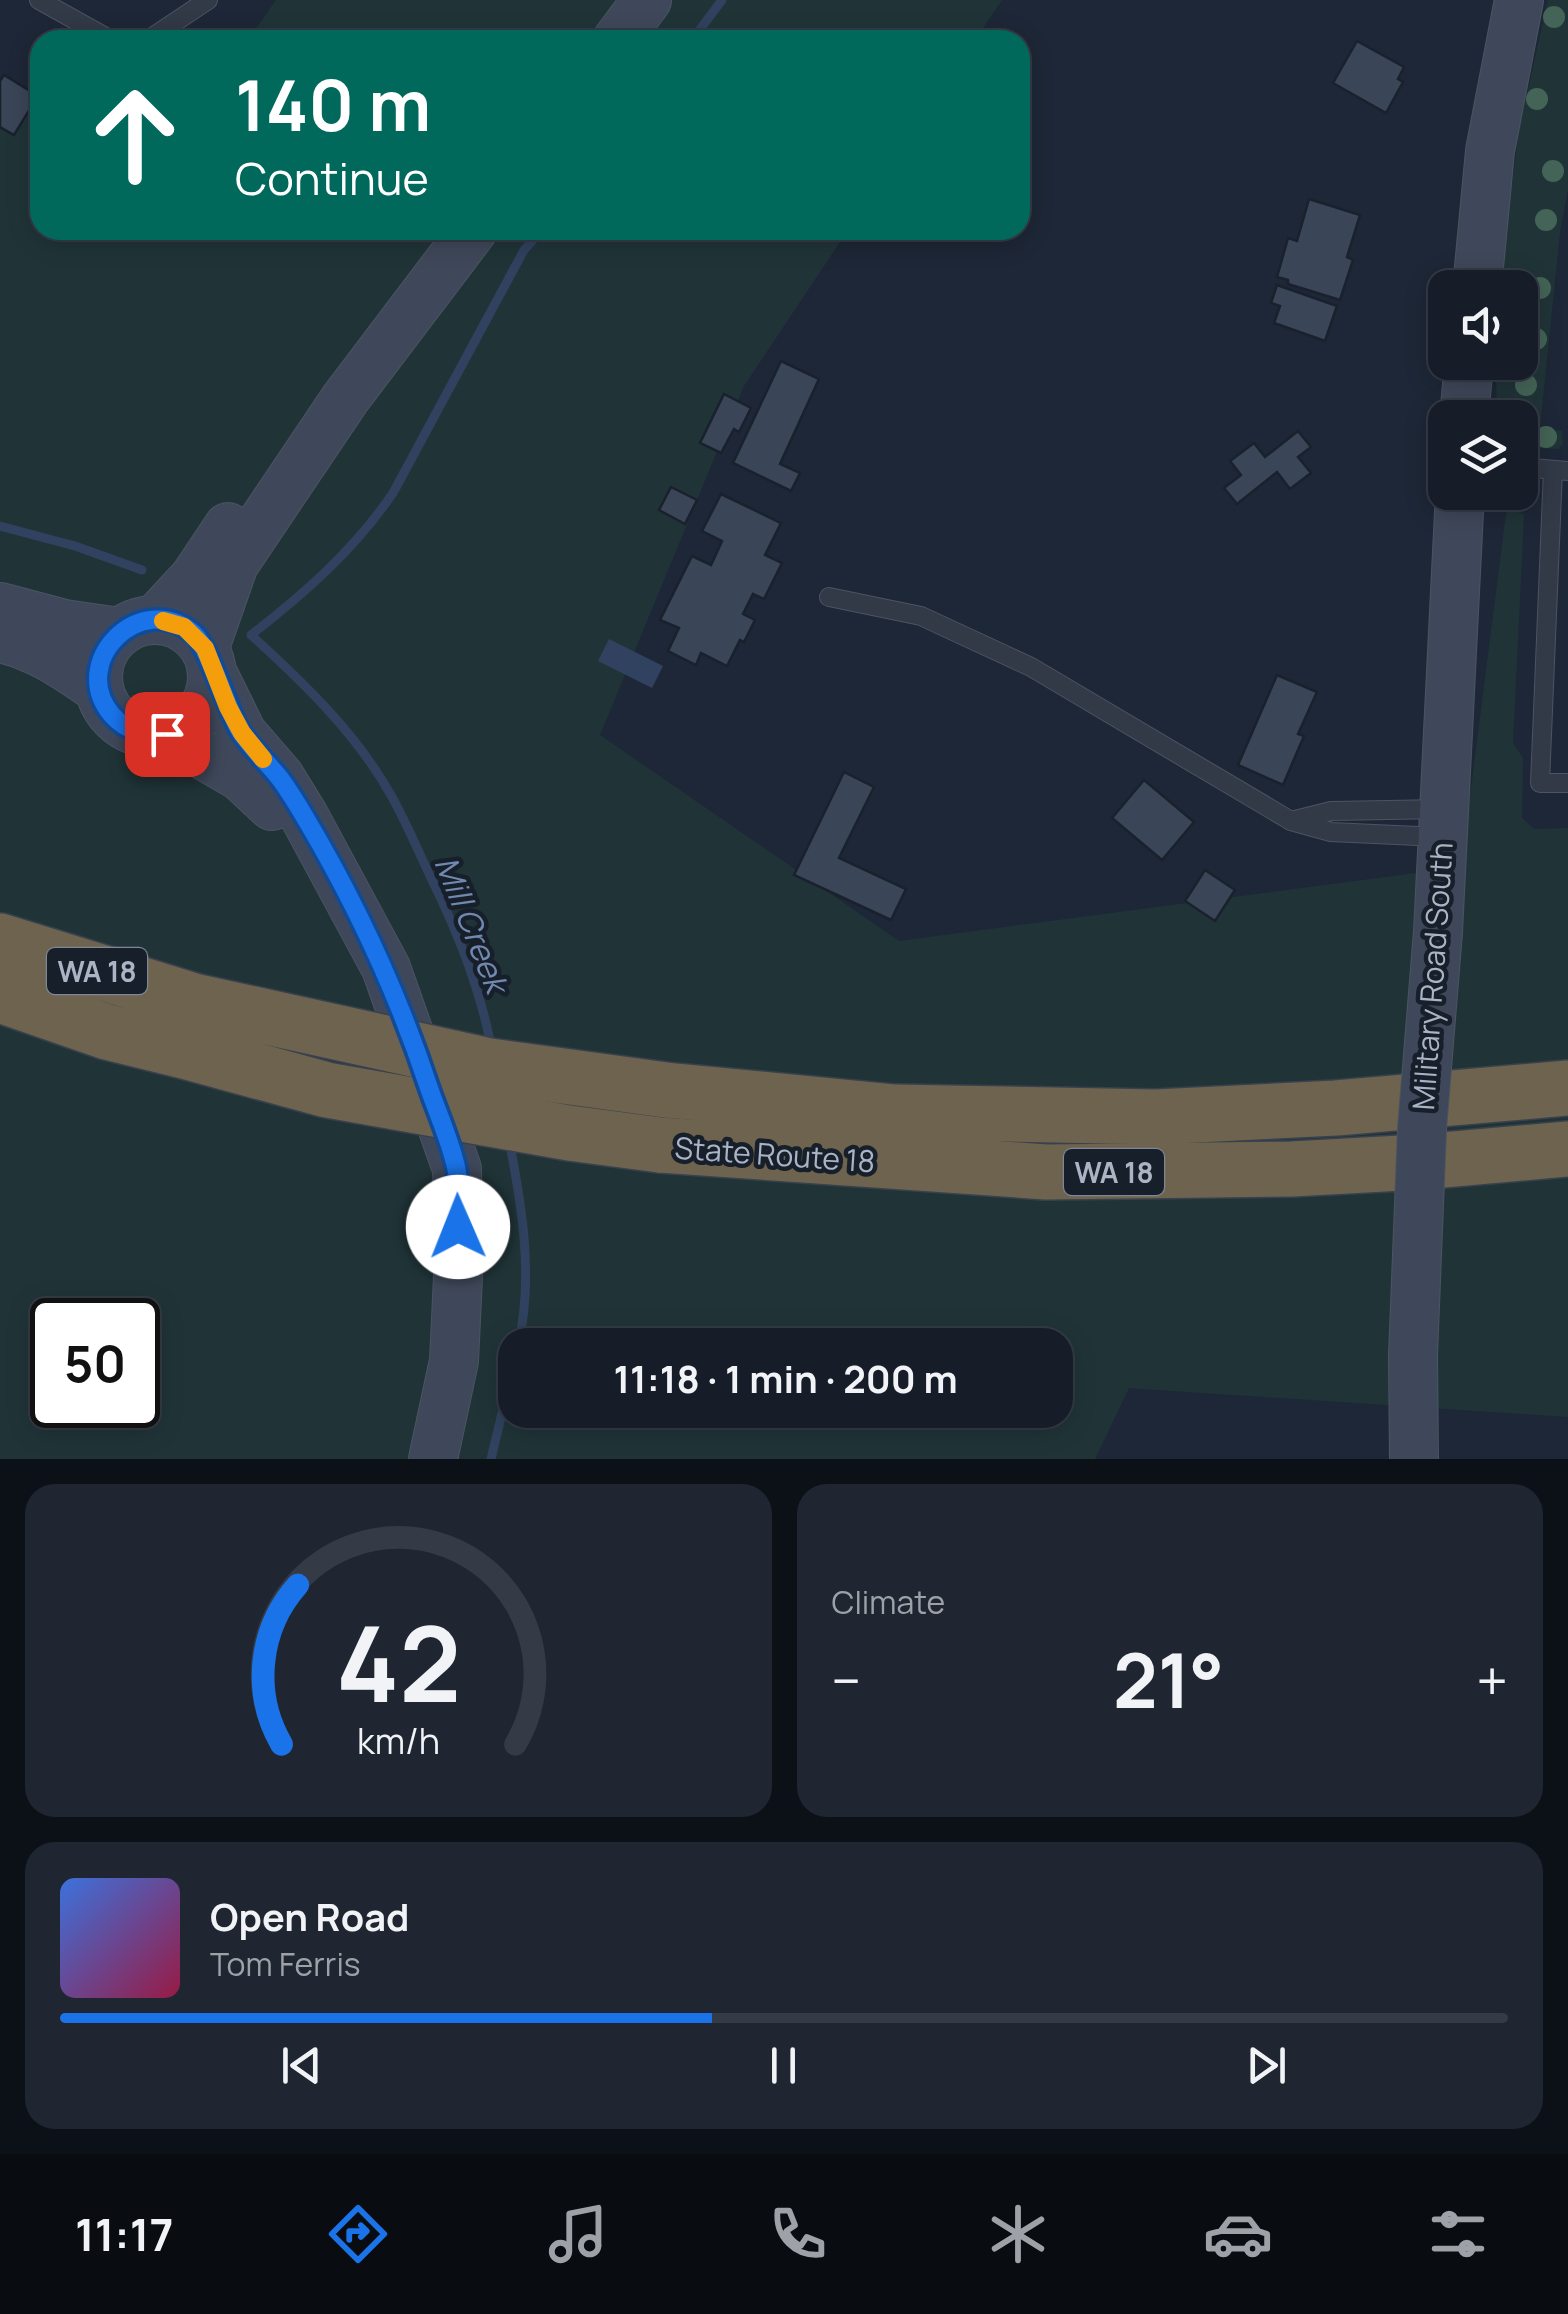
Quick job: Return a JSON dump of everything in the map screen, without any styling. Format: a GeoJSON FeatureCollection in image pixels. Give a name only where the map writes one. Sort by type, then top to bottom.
{"type":"FeatureCollection","features":[{"type":"Feature","properties":{"kind":"highway","name":"State Route 18"},"geometry":{"type":"LineString","coordinates":[[0,941],[328,1090],[660,1146],[1046,1172],[1292,1169],[1568,1149]]}},
{"type":"Feature","properties":{"kind":"highway","name":"State Route 18"},"geometry":{"type":"LineString","coordinates":[[0,996],[107,1032],[189,1026],[666,1090],[895,1112],[1156,1117],[1336,1108],[1568,1088]]}},
{"type":"Feature","properties":{"kind":"main road"},"geometry":{"type":"LineString","coordinates":[[624,30],[647,0]]}},
{"type":"Feature","properties":{"kind":"main road"},"geometry":{"type":"LineString","coordinates":[[1478,270],[1490,151],[1519,0]]}},
{"type":"Feature","properties":{"kind":"main road"},"geometry":{"type":"LineString","coordinates":[[345,399],[230,526],[194,578],[101,658],[99,689],[116,720],[149,735],[167,734],[186,727],[201,713],[211,694],[209,661],[234,564],[345,399],[465,240]]}},
{"type":"Feature","properties":{"kind":"main road","name":"Military Road South"},"geometry":{"type":"LineString","coordinates":[[1414,1459],[1422,1129],[1438,932],[1459,510]]}},
{"type":"Feature","properties":{"kind":"main road"},"geometry":{"type":"LineString","coordinates":[[0,608],[64,624],[184,627],[209,661],[242,733],[280,778],[304,816],[386,968],[457,1169],[459,1256],[454,1361],[433,1459]]}},
{"type":"Feature","properties":{"kind":"main road"},"geometry":{"type":"LineString","coordinates":[[0,638],[23,643],[53,657],[99,689]]}},
{"type":"Feature","properties":{"kind":"main road"},"geometry":{"type":"LineString","coordinates":[[167,734],[219,762],[266,800],[325,876],[386,968]]}},
{"type":"Feature","properties":{"kind":"lane"},"geometry":{"type":"LineString","coordinates":[[38,0],[93,30]]}},
{"type":"Feature","properties":{"kind":"lane"},"geometry":{"type":"LineString","coordinates":[[163,30],[208,0]]}},
{"type":"Feature","properties":{"kind":"lane"},"geometry":{"type":"LineString","coordinates":[[1560,471],[1540,783],[1568,783]]}},
{"type":"Feature","properties":{"kind":"lane"},"geometry":{"type":"LineString","coordinates":[[829,597],[920,616],[1043,673],[1291,821],[1332,832],[1443,823]]}},
{"type":"Feature","properties":{"kind":"lane"},"geometry":{"type":"LineString","coordinates":[[1291,821],[1331,812],[1443,823]]}},
{"type":"Feature","properties":{"kind":"green space"},"geometry":{"type":"Polygon","coordinates":[[[276,0],[1002,0],[982,30],[255,30],[276,0]]]}},
{"type":"Feature","properties":{"kind":"green space"},"geometry":{"type":"Polygon","coordinates":[[[1548,0],[1568,0],[1568,189],[1540,428],[1562,431],[1559,449],[1538,448],[1538,400],[1497,400],[1496,380],[1538,380],[1538,270],[1500,270],[1520,125],[1548,0]]]}},
{"type":"Feature","properties":{"kind":"green space"},"geometry":{"type":"Polygon","coordinates":[[[0,85],[30,97],[30,240],[841,240],[744,386],[600,735],[899,941],[1461,867],[1506,510],[1524,515],[1513,743],[1523,758],[1522,818],[1534,829],[1568,828],[1568,1417],[1129,1388],[1095,1459],[0,1459],[0,85]]]}},
{"type":"Feature","properties":{"kind":"water"},"geometry":{"type":"Polygon","coordinates":[[[609,639],[663,666],[652,688],[598,661],[609,639]]]}},
{"type":"Feature","properties":{"kind":"building"},"geometry":{"type":"Polygon","coordinates":[[[1357,41],[1404,67],[1398,79],[1403,82],[1386,113],[1333,83],[1357,41]]]}},
{"type":"Feature","properties":{"kind":"building"},"geometry":{"type":"Polygon","coordinates":[[[4,75],[30,91],[30,109],[14,135],[0,127],[0,81],[4,75]]]}},
{"type":"Feature","properties":{"kind":"building"},"geometry":{"type":"Polygon","coordinates":[[[1309,199],[1360,215],[1347,257],[1353,260],[1340,300],[1277,277],[1288,238],[1297,241],[1309,199]]]}},
{"type":"Feature","properties":{"kind":"building"},"geometry":{"type":"Polygon","coordinates":[[[1277,285],[1337,306],[1325,341],[1274,323],[1280,306],[1271,303],[1277,285]]]}},
{"type":"Feature","properties":{"kind":"building"},"geometry":{"type":"Polygon","coordinates":[[[781,361],[819,379],[780,464],[800,473],[791,491],[733,463],[781,361]]]}},
{"type":"Feature","properties":{"kind":"building"},"geometry":{"type":"Polygon","coordinates":[[[724,394],[751,408],[739,432],[734,429],[721,453],[700,443],[724,394]]]}},
{"type":"Feature","properties":{"kind":"building"},"geometry":{"type":"Polygon","coordinates":[[[1298,431],[1311,447],[1298,457],[1311,473],[1290,489],[1277,472],[1237,504],[1224,488],[1241,475],[1230,461],[1254,443],[1265,457],[1298,431]]]}},
{"type":"Feature","properties":{"kind":"building"},"geometry":{"type":"Polygon","coordinates":[[[671,487],[697,500],[685,524],[659,510],[671,487]]]}},
{"type":"Feature","properties":{"kind":"building"},"geometry":{"type":"Polygon","coordinates":[[[721,494],[781,523],[765,555],[782,563],[764,599],[753,594],[743,614],[755,620],[727,666],[701,653],[696,665],[668,651],[679,628],[660,620],[692,556],[711,565],[722,541],[702,531],[721,494]]]}},
{"type":"Feature","properties":{"kind":"building"},"geometry":{"type":"Polygon","coordinates":[[[1277,675],[1317,692],[1298,734],[1304,736],[1283,785],[1238,765],[1277,675]]]}},
{"type":"Feature","properties":{"kind":"building"},"geometry":{"type":"Polygon","coordinates":[[[844,772],[874,787],[839,858],[906,889],[891,920],[794,875],[844,772]]]}},
{"type":"Feature","properties":{"kind":"building"},"geometry":{"type":"Polygon","coordinates":[[[1144,780],[1194,822],[1162,860],[1112,818],[1144,780]]]}},
{"type":"Feature","properties":{"kind":"building"},"geometry":{"type":"Polygon","coordinates":[[[1205,870],[1235,890],[1215,921],[1185,901],[1205,870]]]}},
{"type":"Feature","properties":{"kind":"waterway"},"geometry":{"type":"LineString","coordinates":[[700,30],[722,0]]}},
{"type":"Feature","properties":{"kind":"waterway"},"geometry":{"type":"LineString","coordinates":[[491,1046],[459,941],[392,797],[346,731],[251,635],[328,570],[393,493],[524,250],[533,240]]}},
{"type":"Feature","properties":{"kind":"waterway","name":"Mill Creek"},"geometry":{"type":"LineString","coordinates":[[0,526],[75,546],[142,570]]}},
{"type":"Feature","properties":{"kind":"waterway","name":"Mill Creek"},"geometry":{"type":"LineString","coordinates":[[509,1140],[526,1269],[521,1328]]}},
{"type":"Feature","properties":{"kind":"waterway","name":"Mill Creek"},"geometry":{"type":"LineString","coordinates":[[491,1459],[498,1428]]}},
{"type":"Feature","properties":{"kind":"slow traffic"},"geometry":{"type":"LineString","coordinates":[[163,621],[184,627],[205,648],[228,707],[263,759]]}},
{"type":"Feature","properties":{"kind":"route"},"geometry":{"type":"LineString","coordinates":[[167,734],[149,735],[116,720],[99,689],[101,658],[108,644],[136,623],[170,622],[196,636],[242,733],[280,778],[359,915],[386,968],[457,1169],[458,1227]]}}]}
